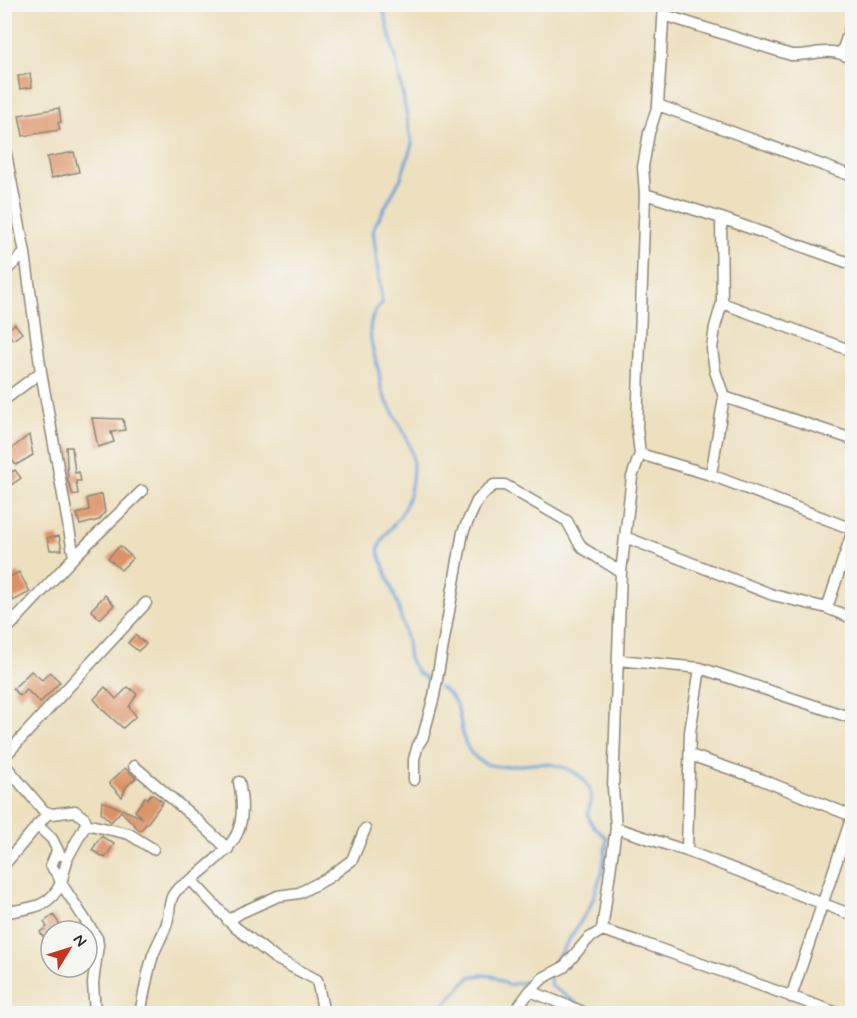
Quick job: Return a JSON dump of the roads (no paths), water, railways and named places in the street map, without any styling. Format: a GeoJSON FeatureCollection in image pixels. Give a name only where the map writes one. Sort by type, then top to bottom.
{"type":"FeatureCollection","features":[{"type":"Feature","properties":{"kind":"street"},"geometry":{"type":"LineString","coordinates":[[513,1014],[543,978],[564,967],[588,939],[602,930],[616,828],[614,788],[621,572],[632,477],[640,454],[637,428],[645,194],[642,167],[658,105],[664,10],[791,55],[806,56],[833,51],[842,52],[852,59]]}},
{"type":"Feature","properties":{"kind":"street"},"geometry":{"type":"LineString","coordinates":[[842,52],[852,22]]}},
{"type":"Feature","properties":{"kind":"street"},"geometry":{"type":"LineString","coordinates":[[658,105],[852,176]]}},
{"type":"Feature","properties":{"kind":"street"},"geometry":{"type":"LineString","coordinates":[[5,151],[25,253],[41,372],[74,556]]}},
{"type":"Feature","properties":{"kind":"street"},"geometry":{"type":"LineString","coordinates":[[645,194],[852,264]]}},
{"type":"Feature","properties":{"kind":"street"},"geometry":{"type":"LineString","coordinates":[[711,475],[724,397],[715,371],[712,349],[722,303],[721,218]]}},
{"type":"Feature","properties":{"kind":"street"},"geometry":{"type":"LineString","coordinates":[[4,272],[25,253]]}},
{"type":"Feature","properties":{"kind":"street"},"geometry":{"type":"LineString","coordinates":[[722,303],[852,351]]}},
{"type":"Feature","properties":{"kind":"street"},"geometry":{"type":"LineString","coordinates":[[4,400],[41,372]]}},
{"type":"Feature","properties":{"kind":"street"},"geometry":{"type":"LineString","coordinates":[[724,397],[852,439]]}},
{"type":"Feature","properties":{"kind":"street"},"geometry":{"type":"LineString","coordinates":[[640,454],[711,475],[852,529]]}},
{"type":"Feature","properties":{"kind":"street"},"geometry":{"type":"LineString","coordinates":[[414,780],[414,759],[423,737],[434,696],[459,547],[472,511],[486,491],[494,485],[505,485],[567,521],[584,549],[621,572]]}},
{"type":"Feature","properties":{"kind":"street"},"geometry":{"type":"LineString","coordinates":[[4,632],[74,556],[142,491]]}},
{"type":"Feature","properties":{"kind":"street"},"geometry":{"type":"LineString","coordinates":[[827,608],[852,533]]}},
{"type":"Feature","properties":{"kind":"street"},"geometry":{"type":"LineString","coordinates":[[625,537],[773,595],[827,608],[852,618]]}},
{"type":"Feature","properties":{"kind":"street"},"geometry":{"type":"LineString","coordinates":[[4,757],[146,603]]}},
{"type":"Feature","properties":{"kind":"street"},"geometry":{"type":"LineString","coordinates":[[4,606],[14,622]]}},
{"type":"Feature","properties":{"kind":"street"},"geometry":{"type":"LineString","coordinates":[[618,660],[700,668],[852,718]]}},
{"type":"Feature","properties":{"kind":"street"},"geometry":{"type":"LineString","coordinates":[[687,851],[693,705],[700,668]]}},
{"type":"Feature","properties":{"kind":"street"},"geometry":{"type":"LineString","coordinates":[[690,755],[760,779],[852,816],[791,997]]}},
{"type":"Feature","properties":{"kind":"street"},"geometry":{"type":"LineString","coordinates":[[4,764],[48,813]]}},
{"type":"Feature","properties":{"kind":"street"},"geometry":{"type":"LineString","coordinates":[[134,766],[228,849]]}},
{"type":"Feature","properties":{"kind":"street"},"geometry":{"type":"LineString","coordinates":[[140,1014],[153,954],[167,924],[171,900],[180,886],[191,880],[228,849],[241,826],[239,782]]}},
{"type":"Feature","properties":{"kind":"street"},"geometry":{"type":"LineString","coordinates":[[4,865],[48,813],[75,811],[85,819],[86,824],[66,862],[56,895],[36,909],[23,908],[4,913]]}},
{"type":"Feature","properties":{"kind":"street"},"geometry":{"type":"LineString","coordinates":[[86,824],[129,834],[153,849]]}},
{"type":"Feature","properties":{"kind":"street"},"geometry":{"type":"LineString","coordinates":[[37,825],[52,839],[57,851],[66,862]]}},
{"type":"Feature","properties":{"kind":"street"},"geometry":{"type":"LineString","coordinates":[[616,828],[687,851],[852,915]]}},
{"type":"Feature","properties":{"kind":"street"},"geometry":{"type":"LineString","coordinates":[[228,921],[278,896],[299,893],[328,878],[352,860],[365,830]]}},
{"type":"Feature","properties":{"kind":"street"},"geometry":{"type":"LineString","coordinates":[[57,851],[51,866],[97,938],[93,983],[95,1014]]}},
{"type":"Feature","properties":{"kind":"street"},"geometry":{"type":"LineString","coordinates":[[191,880],[228,921],[275,958],[317,980],[324,1014]]}},
{"type":"Feature","properties":{"kind":"street"},"geometry":{"type":"LineString","coordinates":[[602,930],[840,1014]]}},
{"type":"Feature","properties":{"kind":"street"},"geometry":{"type":"LineString","coordinates":[[530,991],[588,1014]]}},
{"type":"Feature","properties":{"kind":"waterway"},"geometry":{"type":"LineString","coordinates":[[382,4],[396,59],[412,144],[401,178],[373,229],[382,304],[372,318],[370,334],[382,391],[409,444],[413,463],[409,497],[378,551],[398,605],[409,659],[417,672],[433,684]]}},
{"type":"Feature","properties":{"kind":"waterway"},"geometry":{"type":"LineString","coordinates":[[439,687],[454,701],[463,737],[472,754],[481,762],[502,767],[536,764],[559,766],[577,774],[588,787],[591,800],[588,811],[590,821],[607,838],[602,873],[590,907],[550,969]]}},
{"type":"Feature","properties":{"kind":"waterway"},"geometry":{"type":"LineString","coordinates":[[435,1014],[470,977],[493,976],[508,985],[535,980]]}},
{"type":"Feature","properties":{"kind":"waterway"},"geometry":{"type":"LineString","coordinates":[[550,978],[551,986],[584,1008]]}}]}
